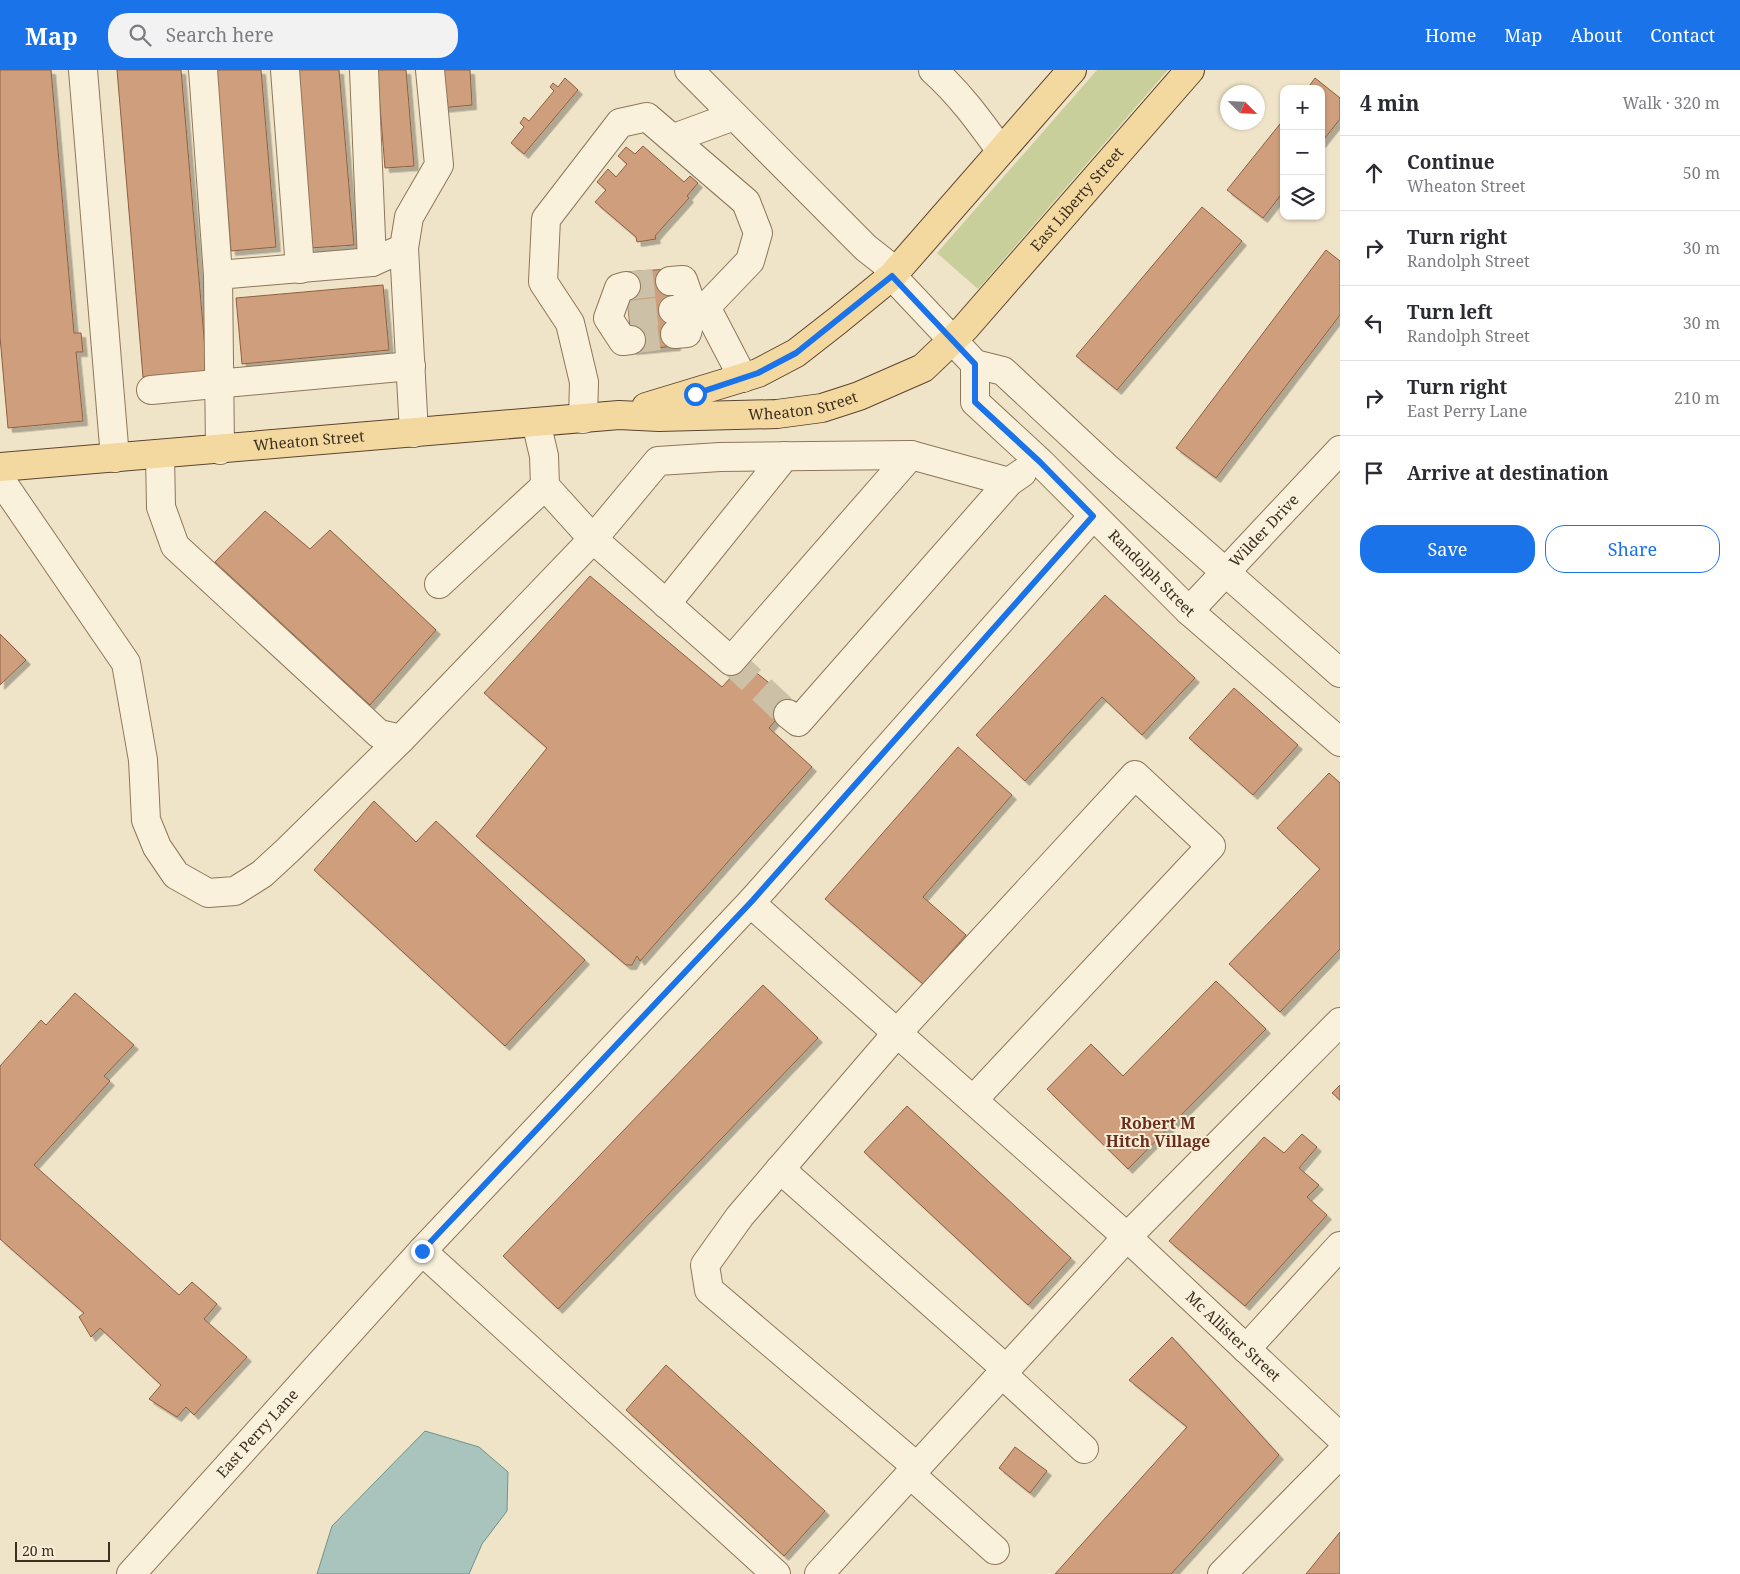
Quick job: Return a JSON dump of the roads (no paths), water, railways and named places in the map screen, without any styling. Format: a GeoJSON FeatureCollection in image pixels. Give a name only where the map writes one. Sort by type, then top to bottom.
{"type":"FeatureCollection","features":[{"type":"Feature","properties":{"kind":"main road"},"geometry":{"type":"LineString","coordinates":[[892,276],[1072,70]]}},
{"type":"Feature","properties":{"kind":"main road","name":"East Liberty Street"},"geometry":{"type":"LineString","coordinates":[[959,334],[1190,70]]}},
{"type":"Feature","properties":{"kind":"main road","name":"Wheaton Street"},"geometry":{"type":"LineString","coordinates":[[0,467],[220,450],[618,415],[758,373],[796,353],[892,276]]}},
{"type":"Feature","properties":{"kind":"main road","name":"Wheaton Street"},"geometry":{"type":"LineString","coordinates":[[618,415],[659,418],[777,414],[822,408],[859,396],[923,368],[959,334]]}},
{"type":"Feature","properties":{"kind":"street"},"geometry":{"type":"LineString","coordinates":[[83,70],[115,458]]}},
{"type":"Feature","properties":{"kind":"street"},"geometry":{"type":"LineString","coordinates":[[203,70],[218,275],[220,450]]}},
{"type":"Feature","properties":{"kind":"street"},"geometry":{"type":"LineString","coordinates":[[285,70],[300,268]]}},
{"type":"Feature","properties":{"kind":"street"},"geometry":{"type":"LineString","coordinates":[[364,70],[372,262]]}},
{"type":"Feature","properties":{"kind":"street"},"geometry":{"type":"LineString","coordinates":[[414,433],[404,248],[409,217],[439,165],[430,70]]}},
{"type":"Feature","properties":{"kind":"street"},"geometry":{"type":"LineString","coordinates":[[689,70],[866,248],[890,266],[892,276],[959,334],[975,364],[1002,371],[1106,467],[1340,674]]}},
{"type":"Feature","properties":{"kind":"street"},"geometry":{"type":"LineString","coordinates":[[933,70],[951,86],[969,107],[1001,151]]}},
{"type":"Feature","properties":{"kind":"street"},"geometry":{"type":"LineString","coordinates":[[674,138],[734,116]]}},
{"type":"Feature","properties":{"kind":"street"},"geometry":{"type":"LineString","coordinates":[[583,419],[584,382],[570,323],[543,282],[546,219],[620,123],[647,117],[674,138],[746,202],[758,233],[750,261],[687,315]]}},
{"type":"Feature","properties":{"kind":"street"},"geometry":{"type":"LineString","coordinates":[[218,275],[372,262],[404,248]]}},
{"type":"Feature","properties":{"kind":"street"},"geometry":{"type":"LineString","coordinates":[[670,281],[683,280],[687,315],[743,378]]}},
{"type":"Feature","properties":{"kind":"street"},"geometry":{"type":"LineString","coordinates":[[570,323],[623,324],[619,288],[626,286]]}},
{"type":"Feature","properties":{"kind":"street","name":"Randolph Street"},"geometry":{"type":"LineString","coordinates":[[975,364],[975,402],[1040,462],[1189,611],[1340,742]]}},
{"type":"Feature","properties":{"kind":"street"},"geometry":{"type":"LineString","coordinates":[[151,390],[411,366]]}},
{"type":"Feature","properties":{"kind":"street"},"geometry":{"type":"LineString","coordinates":[[536,422],[544,456],[545,486],[593,539],[731,661],[911,455]]}},
{"type":"Feature","properties":{"kind":"street","name":"Wilder Drive"},"geometry":{"type":"LineString","coordinates":[[1189,611],[1340,450]]}},
{"type":"Feature","properties":{"kind":"street"},"geometry":{"type":"LineString","coordinates":[[160,455],[161,507],[175,546],[379,734],[401,739]]}},
{"type":"Feature","properties":{"kind":"street"},"geometry":{"type":"LineString","coordinates":[[0,479],[126,663],[144,760],[146,820],[157,847],[176,875],[208,893],[235,891],[262,874],[288,850],[401,739],[593,539],[658,461],[720,456],[911,455],[1009,482]]}},
{"type":"Feature","properties":{"kind":"street"},"geometry":{"type":"LineString","coordinates":[[666,604],[785,456]]}},
{"type":"Feature","properties":{"kind":"street"},"geometry":{"type":"LineString","coordinates":[[788,714],[798,722],[1009,482],[1040,462]]}},
{"type":"Feature","properties":{"kind":"street"},"geometry":{"type":"LineString","coordinates":[[439,584],[545,486]]}},
{"type":"Feature","properties":{"kind":"street"},"geometry":{"type":"LineString","coordinates":[[776,1574],[422,1251],[753,900],[1093,516]]}},
{"type":"Feature","properties":{"kind":"street"},"geometry":{"type":"LineString","coordinates":[[973,1100],[1211,846],[1135,775],[897,1033],[740,1216],[705,1265],[709,1290],[914,1470],[995,1550]]}},
{"type":"Feature","properties":{"kind":"street","name":"Mc Allister Street"},"geometry":{"type":"LineString","coordinates":[[753,900],[755,907],[1127,1237],[1340,1437]]}},
{"type":"Feature","properties":{"kind":"street"},"geometry":{"type":"LineString","coordinates":[[819,1574],[1127,1237],[1340,1022]]}},
{"type":"Feature","properties":{"kind":"street"},"geometry":{"type":"LineString","coordinates":[[780,1170],[1004,1372],[1084,1449]]}},
{"type":"Feature","properties":{"kind":"street"},"geometry":{"type":"LineString","coordinates":[[1246,1349],[1340,1246]]}},
{"type":"Feature","properties":{"kind":"street","name":"East Perry Lane"},"geometry":{"type":"LineString","coordinates":[[131,1574],[422,1251]]}},
{"type":"Feature","properties":{"kind":"street"},"geometry":{"type":"LineString","coordinates":[[1222,1574],[1340,1454]]}},
{"type":"Feature","properties":{"kind":"water"},"geometry":{"type":"Polygon","coordinates":[[[425,1431],[479,1447],[508,1472],[507,1511],[482,1544],[469,1574],[317,1574],[332,1526],[425,1431]]]}},
{"type":"Feature","properties":{"kind":"tunnel"},"geometry":{"type":"LineString","coordinates":[[626,286],[670,281]]}},
{"type":"Feature","properties":{"kind":"tunnel"},"geometry":{"type":"LineString","coordinates":[[629,315],[673,310]]}},
{"type":"Feature","properties":{"kind":"tunnel"},"geometry":{"type":"LineString","coordinates":[[631,340],[675,334]]}},
{"type":"Feature","properties":{"kind":"tunnel"},"geometry":{"type":"LineString","coordinates":[[731,661],[788,714]]}},
{"type":"Feature","properties":{"kind":"district","name":"Robert M Hitch Village"},"geometry":{"type":"Point","coordinates":[1158,1132]}}]}
